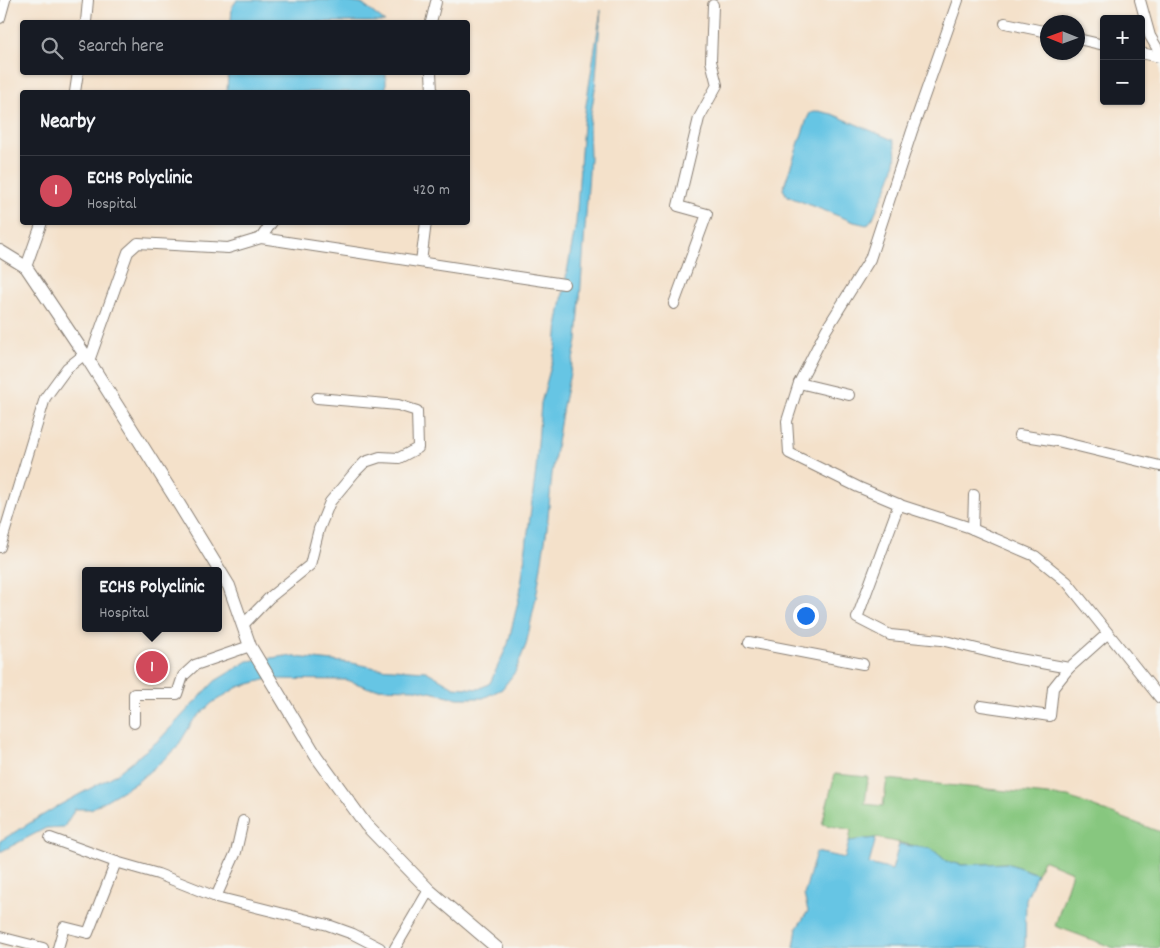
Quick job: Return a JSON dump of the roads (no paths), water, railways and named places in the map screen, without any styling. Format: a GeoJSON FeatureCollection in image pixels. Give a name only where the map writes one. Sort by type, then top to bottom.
{"type":"FeatureCollection","features":[{"type":"Feature","properties":{"kind":"street"},"geometry":{"type":"LineString","coordinates":[[0,18],[5,0]]}},
{"type":"Feature","properties":{"kind":"street"},"geometry":{"type":"LineString","coordinates":[[86,20],[88,0]]}},
{"type":"Feature","properties":{"kind":"street"},"geometry":{"type":"LineString","coordinates":[[958,0],[870,259],[826,330],[798,383],[787,421],[790,454],[899,504],[973,529],[1035,556],[1067,582],[1160,698]]}},
{"type":"Feature","properties":{"kind":"street"},"geometry":{"type":"LineString","coordinates":[[1140,0],[1150,36],[1160,53]]}},
{"type":"Feature","properties":{"kind":"street"},"geometry":{"type":"LineString","coordinates":[[432,20],[436,2]]}},
{"type":"Feature","properties":{"kind":"street"},"geometry":{"type":"LineString","coordinates":[[674,304],[707,214],[678,206],[699,118],[717,85],[711,61],[713,5]]}},
{"type":"Feature","properties":{"kind":"street"},"geometry":{"type":"LineString","coordinates":[[1005,23],[1040,30]]}},
{"type":"Feature","properties":{"kind":"street"},"geometry":{"type":"LineString","coordinates":[[1085,41],[1100,44]]}},
{"type":"Feature","properties":{"kind":"street"},"geometry":{"type":"LineString","coordinates":[[1145,54],[1160,57]]}},
{"type":"Feature","properties":{"kind":"street"},"geometry":{"type":"LineString","coordinates":[[75,90],[78,75]]}},
{"type":"Feature","properties":{"kind":"street"},"geometry":{"type":"LineString","coordinates":[[431,75],[432,90]]}},
{"type":"Feature","properties":{"kind":"street"},"geometry":{"type":"LineString","coordinates":[[26,267],[41,225]]}},
{"type":"Feature","properties":{"kind":"street"},"geometry":{"type":"LineString","coordinates":[[262,238],[270,225]]}},
{"type":"Feature","properties":{"kind":"street"},"geometry":{"type":"LineString","coordinates":[[421,262],[426,225]]}},
{"type":"Feature","properties":{"kind":"street"},"geometry":{"type":"LineString","coordinates":[[0,547],[45,398],[67,368],[87,357],[128,252],[138,243],[228,248],[262,238],[564,284]]}},
{"type":"Feature","properties":{"kind":"street"},"geometry":{"type":"LineString","coordinates":[[0,251],[26,267],[87,357],[217,567]]}},
{"type":"Feature","properties":{"kind":"street"},"geometry":{"type":"LineString","coordinates":[[798,383],[849,395]]}},
{"type":"Feature","properties":{"kind":"street"},"geometry":{"type":"LineString","coordinates":[[244,624],[269,598],[310,565],[318,529],[330,502],[355,472],[365,462],[380,457],[399,458],[418,448],[417,411],[398,405],[317,398]]}},
{"type":"Feature","properties":{"kind":"street"},"geometry":{"type":"LineString","coordinates":[[1019,435],[1057,440],[1160,466]]}},
{"type":"Feature","properties":{"kind":"street"},"geometry":{"type":"LineString","coordinates":[[973,529],[974,495]]}},
{"type":"Feature","properties":{"kind":"street"},"geometry":{"type":"LineString","coordinates":[[899,504],[857,618],[890,635],[941,640],[1014,658],[1069,668]]}},
{"type":"Feature","properties":{"kind":"street"},"geometry":{"type":"LineString","coordinates":[[222,575],[229,586],[244,624],[250,646],[268,679],[316,756],[366,825],[429,890],[497,948]]}},
{"type":"Feature","properties":{"kind":"street"},"geometry":{"type":"LineString","coordinates":[[981,706],[1050,716],[1053,688],[1069,668],[1107,634]]}},
{"type":"Feature","properties":{"kind":"street"},"geometry":{"type":"LineString","coordinates":[[748,642],[863,664]]}},
{"type":"Feature","properties":{"kind":"street"},"geometry":{"type":"LineString","coordinates":[[134,723],[134,694],[177,694],[184,676],[195,665],[250,646]]}},
{"type":"Feature","properties":{"kind":"street"},"geometry":{"type":"LineString","coordinates":[[216,897],[236,852],[243,822]]}},
{"type":"Feature","properties":{"kind":"street"},"geometry":{"type":"LineString","coordinates":[[50,838],[116,862],[158,874],[216,897],[328,925],[353,934],[380,948]]}},
{"type":"Feature","properties":{"kind":"street"},"geometry":{"type":"LineString","coordinates":[[58,948],[64,927],[88,932],[116,862]]}},
{"type":"Feature","properties":{"kind":"street"},"geometry":{"type":"LineString","coordinates":[[396,948],[429,890]]}},
{"type":"Feature","properties":{"kind":"street"},"geometry":{"type":"LineString","coordinates":[[0,937],[43,948]]}},
{"type":"Feature","properties":{"kind":"water"},"geometry":{"type":"Polygon","coordinates":[[[237,0],[336,0],[362,4],[382,20],[231,20],[232,7],[237,0]]]}},
{"type":"Feature","properties":{"kind":"water"},"geometry":{"type":"Polygon","coordinates":[[[601,10],[595,89],[589,125],[590,158],[577,341],[563,406],[552,474],[547,528],[536,598],[526,645],[515,672],[502,689],[483,698],[458,698],[416,689],[369,688],[347,680],[268,679],[238,687],[212,703],[193,721],[176,749],[137,782],[91,809],[75,809],[64,827],[46,828],[0,852],[0,841],[115,775],[159,740],[215,681],[248,661],[286,656],[352,663],[376,668],[426,671],[454,687],[479,689],[490,683],[508,644],[520,593],[536,470],[541,403],[556,347],[558,321],[576,223],[583,124],[601,10]]]}},
{"type":"Feature","properties":{"kind":"water"},"geometry":{"type":"Polygon","coordinates":[[[228,75],[386,75],[386,90],[227,90],[228,75]]]}},
{"type":"Feature","properties":{"kind":"water"},"geometry":{"type":"Polygon","coordinates":[[[818,111],[832,114],[893,140],[895,159],[890,179],[873,218],[867,225],[854,222],[787,196],[783,189],[807,119],[810,113],[818,111]]]}},
{"type":"Feature","properties":{"kind":"water"},"geometry":{"type":"Polygon","coordinates":[[[876,838],[869,864],[892,870],[899,844],[932,849],[946,861],[962,865],[1007,863],[1037,874],[1026,899],[1025,948],[794,948],[797,928],[808,911],[804,895],[816,852],[845,858],[849,841],[876,838]]]}},
{"type":"Feature","properties":{"kind":"place","name":"ECHS Polyclinic"},"geometry":{"type":"Point","coordinates":[152,667]}}]}
